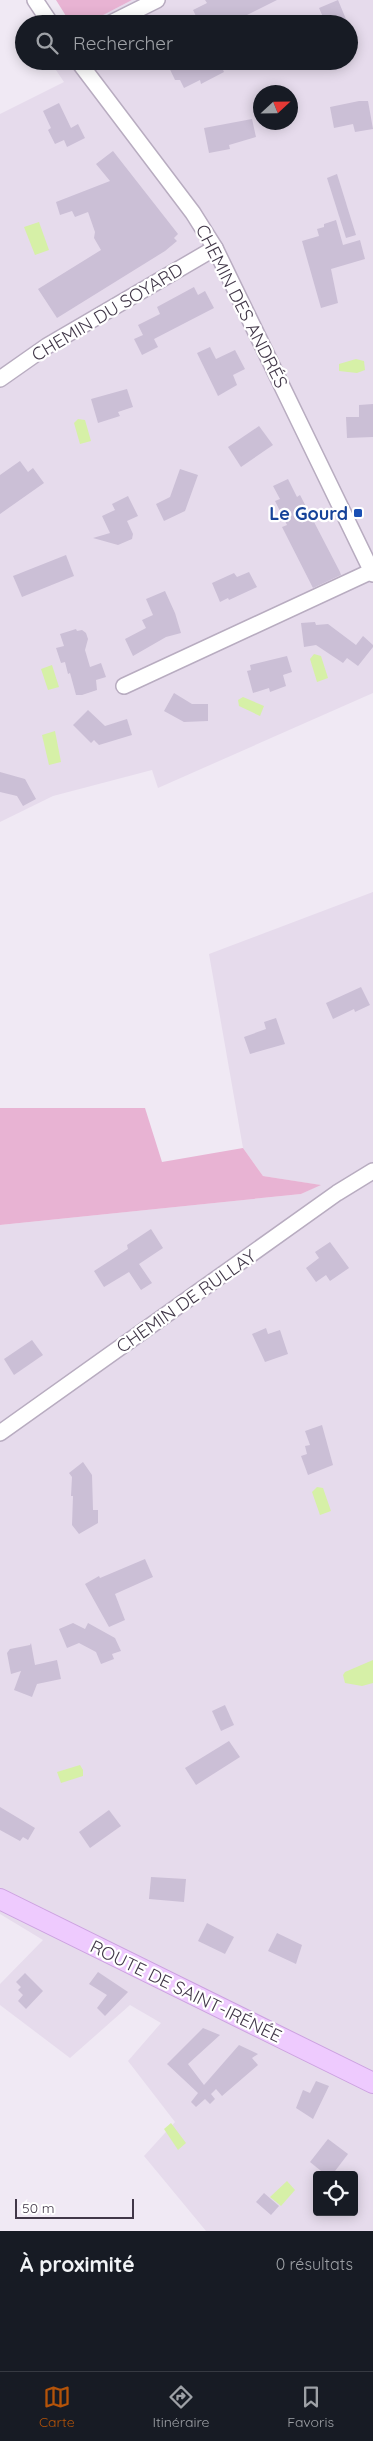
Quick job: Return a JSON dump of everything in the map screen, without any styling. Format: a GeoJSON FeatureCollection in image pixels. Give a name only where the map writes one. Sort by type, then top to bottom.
{"type":"FeatureCollection","features":[{"type":"Feature","properties":{"kind":"street"},"geometry":{"type":"LineString","coordinates":[[35,0],[45,15]]}},
{"type":"Feature","properties":{"kind":"street"},"geometry":{"type":"LineString","coordinates":[[127,15],[157,0]]}},
{"type":"Feature","properties":{"kind":"street","name":"CHEMIN DES ANDRÉS"},"geometry":{"type":"LineString","coordinates":[[85,70],[193,214],[215,248],[373,573],[124,686]]}},
{"type":"Feature","properties":{"kind":"street","name":"CHEMIN DU SOYARD"},"geometry":{"type":"LineString","coordinates":[[0,379],[47,346],[215,248]]}},
{"type":"Feature","properties":{"kind":"street","name":"CHEMIN DE RULLAY"},"geometry":{"type":"LineString","coordinates":[[0,1433],[337,1193],[373,1170]]}},
{"type":"Feature","properties":{"kind":"street","name":"ROUTE DE SAINT-IRÉNÉE"},"geometry":{"type":"LineString","coordinates":[[0,1899],[373,2083]]}},
{"type":"Feature","properties":{"kind":"shaded area"},"geometry":{"type":"Polygon","coordinates":[[[56,0],[132,0],[103,15],[65,15],[56,0]]]}},
{"type":"Feature","properties":{"kind":"shaded area"},"geometry":{"type":"Polygon","coordinates":[[[132,0],[373,0],[373,693],[158,788],[152,770],[53,796],[0,822],[0,114],[64,82],[56,70],[358,70],[358,15],[103,15],[132,0]]]}},
{"type":"Feature","properties":{"kind":"shaded area"},"geometry":{"type":"Polygon","coordinates":[[[39,222],[49,250],[35,255],[24,227],[39,222]]]}},
{"type":"Feature","properties":{"kind":"shaded area"},"geometry":{"type":"Polygon","coordinates":[[[356,359],[364,361],[365,370],[357,373],[339,371],[339,364],[356,359]]]}},
{"type":"Feature","properties":{"kind":"shaded area"},"geometry":{"type":"Polygon","coordinates":[[[78,419],[85,420],[91,441],[80,444],[74,423],[78,419]]]}},
{"type":"Feature","properties":{"kind":"shaded area"},"geometry":{"type":"Polygon","coordinates":[[[314,654],[321,656],[328,678],[317,682],[310,659],[314,654]]]}},
{"type":"Feature","properties":{"kind":"shaded area"},"geometry":{"type":"Polygon","coordinates":[[[52,665],[59,687],[48,690],[41,669],[52,665]]]}},
{"type":"Feature","properties":{"kind":"shaded area"},"geometry":{"type":"Polygon","coordinates":[[[243,697],[264,706],[260,716],[239,706],[238,700],[243,697]]]}},
{"type":"Feature","properties":{"kind":"shaded area"},"geometry":{"type":"Polygon","coordinates":[[[55,731],[61,762],[49,765],[42,735],[55,731]]]}},
{"type":"Feature","properties":{"kind":"shaded area"},"geometry":{"type":"Polygon","coordinates":[[[373,892],[373,2231],[206,2231],[144,2156],[175,2122],[128,2061],[161,2023],[130,2005],[70,2058],[0,2005],[0,1984],[43,1940],[0,1914],[0,1225],[301,1194],[320,1185],[263,1176],[243,1148],[209,954],[373,892]]]}},
{"type":"Feature","properties":{"kind":"shaded area"},"geometry":{"type":"Polygon","coordinates":[[[0,1108],[145,1108],[162,1162],[243,1148],[263,1176],[321,1185],[301,1194],[0,1225],[0,1108]]]}},
{"type":"Feature","properties":{"kind":"shaded area"},"geometry":{"type":"Polygon","coordinates":[[[317,1487],[323,1488],[331,1511],[320,1515],[312,1492],[317,1487]]]}},
{"type":"Feature","properties":{"kind":"shaded area"},"geometry":{"type":"Polygon","coordinates":[[[373,1660],[373,1683],[362,1686],[345,1683],[343,1675],[345,1672],[373,1660]]]}},
{"type":"Feature","properties":{"kind":"shaded area"},"geometry":{"type":"Polygon","coordinates":[[[80,1765],[83,1770],[83,1776],[61,1783],[57,1772],[80,1765]]]}},
{"type":"Feature","properties":{"kind":"shaded area"},"geometry":{"type":"Polygon","coordinates":[[[171,2123],[186,2143],[178,2150],[164,2129],[171,2123]]]}},
{"type":"Feature","properties":{"kind":"shaded area"},"geometry":{"type":"Polygon","coordinates":[[[287,2181],[295,2190],[281,2206],[270,2197],[287,2181]]]}},
{"type":"Feature","properties":{"kind":"building"},"geometry":{"type":"Polygon","coordinates":[[[205,0],[277,0],[247,15],[196,15],[193,10],[207,3],[205,0]]]}},
{"type":"Feature","properties":{"kind":"building"},"geometry":{"type":"Polygon","coordinates":[[[338,0],[344,15],[322,15],[319,8],[338,0]]]}},
{"type":"Feature","properties":{"kind":"building"},"geometry":{"type":"Polygon","coordinates":[[[170,70],[223,70],[224,72],[201,84],[200,80],[184,88],[180,80],[175,80],[170,70]]]}},
{"type":"Feature","properties":{"kind":"building"},"geometry":{"type":"Polygon","coordinates":[[[368,101],[373,129],[355,132],[353,124],[334,128],[330,107],[368,101]]]}},
{"type":"Feature","properties":{"kind":"building"},"geometry":{"type":"Polygon","coordinates":[[[59,103],[71,128],[78,124],[85,138],[67,147],[64,140],[55,144],[48,130],[51,128],[43,111],[59,103]]]}},
{"type":"Feature","properties":{"kind":"building"},"geometry":{"type":"Polygon","coordinates":[[[252,119],[256,137],[229,145],[230,149],[209,153],[204,128],[252,119]]]}},
{"type":"Feature","properties":{"kind":"building"},"geometry":{"type":"Polygon","coordinates":[[[113,151],[178,234],[174,238],[177,241],[165,251],[57,318],[38,289],[101,250],[94,238],[95,232],[88,212],[75,217],[72,211],[60,215],[56,202],[110,181],[96,164],[113,151]]]}},
{"type":"Feature","properties":{"kind":"building"},"geometry":{"type":"Polygon","coordinates":[[[337,174],[356,235],[346,238],[327,178],[337,174]]]}},
{"type":"Feature","properties":{"kind":"building"},"geometry":{"type":"Polygon","coordinates":[[[336,220],[343,245],[360,240],[365,259],[331,269],[338,303],[321,308],[302,241],[319,236],[317,229],[324,227],[324,224],[336,220]]]}},
{"type":"Feature","properties":{"kind":"building"},"geometry":{"type":"Polygon","coordinates":[[[194,287],[198,295],[205,291],[214,308],[154,339],[158,347],[142,355],[134,339],[143,335],[138,325],[160,314],[157,307],[194,287]]]}},
{"type":"Feature","properties":{"kind":"building"},"geometry":{"type":"Polygon","coordinates":[[[210,347],[216,359],[235,350],[245,369],[233,375],[237,385],[218,396],[197,353],[210,347]]]}},
{"type":"Feature","properties":{"kind":"building"},"geometry":{"type":"Polygon","coordinates":[[[127,389],[133,407],[118,412],[120,416],[98,423],[91,399],[127,389]]]}},
{"type":"Feature","properties":{"kind":"building"},"geometry":{"type":"Polygon","coordinates":[[[373,404],[373,437],[347,438],[346,417],[359,417],[359,405],[373,404]]]}},
{"type":"Feature","properties":{"kind":"building"},"geometry":{"type":"Polygon","coordinates":[[[259,426],[273,445],[241,467],[228,447],[259,426]]]}},
{"type":"Feature","properties":{"kind":"building"},"geometry":{"type":"Polygon","coordinates":[[[20,461],[28,472],[33,468],[44,483],[0,514],[0,475],[20,461]]]}},
{"type":"Feature","properties":{"kind":"building"},"geometry":{"type":"Polygon","coordinates":[[[180,469],[198,475],[185,511],[164,521],[156,504],[170,497],[180,469]]]}},
{"type":"Feature","properties":{"kind":"building"},"geometry":{"type":"Polygon","coordinates":[[[288,479],[297,497],[300,495],[341,575],[313,588],[282,527],[287,525],[275,501],[280,499],[273,486],[288,479]]]}},
{"type":"Feature","properties":{"kind":"building"},"geometry":{"type":"Polygon","coordinates":[[[128,496],[138,516],[127,521],[133,534],[132,539],[118,545],[93,538],[110,533],[102,516],[115,510],[112,504],[128,496]]]}},
{"type":"Feature","properties":{"kind":"building"},"geometry":{"type":"Polygon","coordinates":[[[66,555],[74,576],[22,597],[13,576],[66,555]]]}},
{"type":"Feature","properties":{"kind":"building"},"geometry":{"type":"Polygon","coordinates":[[[249,572],[257,587],[229,600],[228,598],[220,602],[212,583],[234,573],[237,577],[249,572]]]}},
{"type":"Feature","properties":{"kind":"building"},"geometry":{"type":"Polygon","coordinates":[[[165,591],[175,613],[181,633],[166,637],[133,656],[125,639],[146,628],[142,620],[153,615],[146,599],[165,591]]]}},
{"type":"Feature","properties":{"kind":"building"},"geometry":{"type":"Polygon","coordinates":[[[315,622],[316,625],[328,624],[356,645],[363,636],[373,647],[358,666],[347,658],[343,663],[316,645],[304,647],[301,623],[315,622]]]}},
{"type":"Feature","properties":{"kind":"building"},"geometry":{"type":"Polygon","coordinates":[[[76,629],[86,633],[88,639],[85,650],[90,667],[101,663],[106,677],[96,680],[97,690],[82,695],[76,695],[70,673],[68,674],[65,662],[61,663],[56,648],[64,646],[60,634],[76,629]]]}},
{"type":"Feature","properties":{"kind":"building"},"geometry":{"type":"Polygon","coordinates":[[[287,656],[292,672],[283,675],[286,686],[270,692],[269,688],[253,693],[247,671],[251,670],[250,665],[287,656]]]}},
{"type":"Feature","properties":{"kind":"building"},"geometry":{"type":"Polygon","coordinates":[[[174,693],[192,704],[208,704],[208,721],[184,722],[164,711],[174,693]]]}},
{"type":"Feature","properties":{"kind":"building"},"geometry":{"type":"Polygon","coordinates":[[[88,710],[105,726],[127,719],[132,735],[99,745],[94,740],[91,743],[73,725],[88,710]]]}},
{"type":"Feature","properties":{"kind":"building"},"geometry":{"type":"Polygon","coordinates":[[[0,772],[25,779],[36,799],[23,806],[17,796],[0,792],[0,772]]]}},
{"type":"Feature","properties":{"kind":"building"},"geometry":{"type":"Polygon","coordinates":[[[361,987],[370,1005],[355,1012],[354,1009],[333,1019],[326,1003],[361,987]]]}},
{"type":"Feature","properties":{"kind":"building"},"geometry":{"type":"Polygon","coordinates":[[[276,1018],[285,1044],[250,1054],[244,1037],[266,1029],[264,1022],[276,1018]]]}},
{"type":"Feature","properties":{"kind":"building"},"geometry":{"type":"Polygon","coordinates":[[[151,1229],[163,1248],[139,1264],[152,1283],[141,1290],[129,1272],[104,1287],[94,1271],[128,1249],[127,1245],[151,1229]]]}},
{"type":"Feature","properties":{"kind":"building"},"geometry":{"type":"Polygon","coordinates":[[[330,1242],[349,1268],[330,1281],[326,1275],[316,1282],[306,1268],[319,1258],[315,1252],[330,1242]]]}},
{"type":"Feature","properties":{"kind":"building"},"geometry":{"type":"Polygon","coordinates":[[[266,1328],[268,1334],[280,1330],[288,1354],[265,1362],[252,1334],[266,1328]]]}},
{"type":"Feature","properties":{"kind":"building"},"geometry":{"type":"Polygon","coordinates":[[[32,1340],[43,1355],[14,1375],[4,1359],[32,1340]]]}},
{"type":"Feature","properties":{"kind":"building"},"geometry":{"type":"Polygon","coordinates":[[[322,1425],[333,1465],[308,1475],[301,1456],[307,1454],[305,1446],[310,1445],[305,1431],[322,1425]]]}},
{"type":"Feature","properties":{"kind":"building"},"geometry":{"type":"Polygon","coordinates":[[[83,1462],[92,1475],[93,1510],[98,1510],[98,1523],[79,1534],[72,1525],[72,1477],[69,1473],[83,1462]]]}},
{"type":"Feature","properties":{"kind":"building"},"geometry":{"type":"Polygon","coordinates":[[[145,1559],[153,1577],[115,1594],[125,1620],[109,1627],[85,1584],[99,1576],[100,1578],[145,1559]]]}},
{"type":"Feature","properties":{"kind":"building"},"geometry":{"type":"Polygon","coordinates":[[[73,1623],[85,1629],[88,1623],[115,1638],[121,1651],[112,1654],[114,1659],[101,1664],[96,1652],[79,1643],[67,1648],[59,1629],[73,1623]]]}},
{"type":"Feature","properties":{"kind":"building"},"geometry":{"type":"Polygon","coordinates":[[[31,1643],[35,1665],[57,1660],[61,1679],[37,1684],[32,1697],[14,1690],[21,1671],[11,1674],[7,1653],[10,1649],[30,1645],[31,1643]]]}},
{"type":"Feature","properties":{"kind":"building"},"geometry":{"type":"Polygon","coordinates":[[[225,1705],[234,1725],[221,1731],[212,1711],[225,1705]]]}},
{"type":"Feature","properties":{"kind":"building"},"geometry":{"type":"Polygon","coordinates":[[[229,1741],[240,1757],[196,1785],[185,1768],[229,1741]]]}},
{"type":"Feature","properties":{"kind":"building"},"geometry":{"type":"Polygon","coordinates":[[[0,1807],[35,1828],[28,1840],[23,1837],[20,1841],[0,1830],[0,1807]]]}},
{"type":"Feature","properties":{"kind":"building"},"geometry":{"type":"Polygon","coordinates":[[[109,1810],[121,1826],[90,1848],[79,1832],[109,1810]]]}},
{"type":"Feature","properties":{"kind":"building"},"geometry":{"type":"Polygon","coordinates":[[[151,1877],[186,1879],[184,1902],[149,1899],[151,1877]]]}},
{"type":"Feature","properties":{"kind":"building"},"geometry":{"type":"Polygon","coordinates":[[[207,1923],[234,1937],[225,1954],[198,1941],[207,1923]]]}},
{"type":"Feature","properties":{"kind":"building"},"geometry":{"type":"Polygon","coordinates":[[[277,1933],[302,1945],[296,1964],[268,1951],[277,1933]]]}},
{"type":"Feature","properties":{"kind":"building"},"geometry":{"type":"Polygon","coordinates":[[[98,1972],[128,1992],[105,2016],[97,2008],[107,1995],[89,1984],[98,1972]]]}},
{"type":"Feature","properties":{"kind":"building"},"geometry":{"type":"Polygon","coordinates":[[[25,1973],[43,1991],[26,2009],[18,2001],[23,1995],[18,1990],[21,1987],[16,1982],[25,1973]]]}},
{"type":"Feature","properties":{"kind":"building"},"geometry":{"type":"Polygon","coordinates":[[[203,2028],[220,2035],[188,2064],[204,2085],[239,2045],[258,2054],[252,2058],[258,2065],[222,2096],[216,2089],[211,2094],[215,2099],[210,2104],[205,2099],[196,2107],[191,2102],[198,2093],[167,2064],[203,2028]]]}},
{"type":"Feature","properties":{"kind":"building"},"geometry":{"type":"Polygon","coordinates":[[[316,2081],[329,2086],[313,2119],[296,2108],[303,2090],[310,2093],[316,2081]]]}},
{"type":"Feature","properties":{"kind":"building"},"geometry":{"type":"Polygon","coordinates":[[[328,2139],[348,2154],[335,2171],[321,2171],[310,2162],[328,2139]]]}},
{"type":"Feature","properties":{"kind":"building"},"geometry":{"type":"Polygon","coordinates":[[[264,2193],[279,2206],[271,2215],[256,2202],[264,2193]]]}},
{"type":"Feature","properties":{"kind":"place","name":"Le Gourd"},"geometry":{"type":"Point","coordinates":[358,513]}}]}
